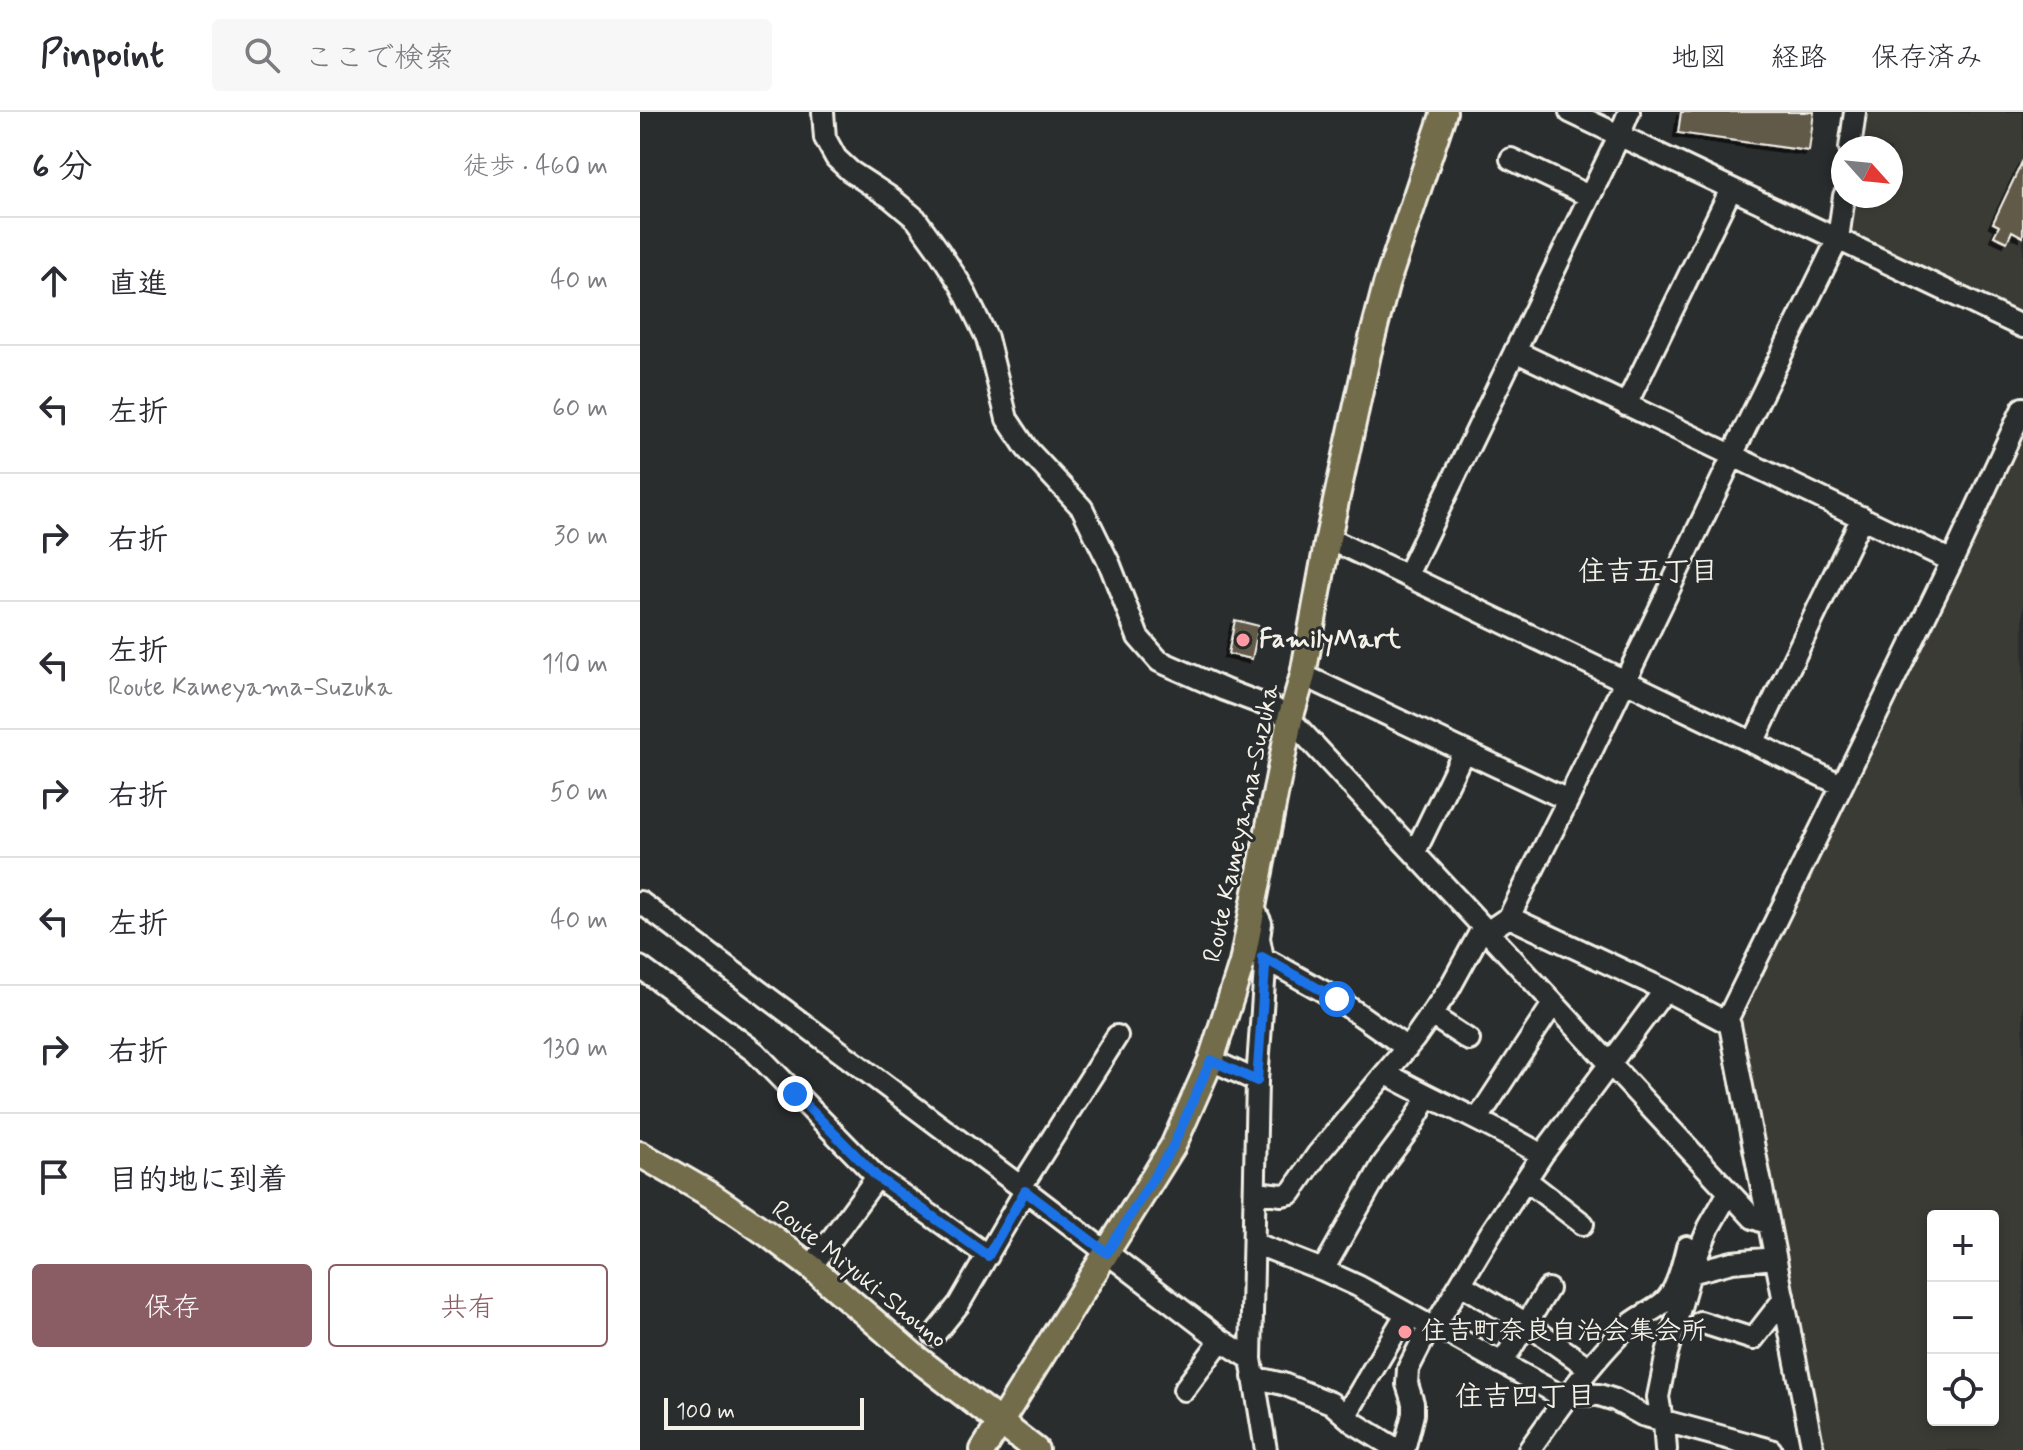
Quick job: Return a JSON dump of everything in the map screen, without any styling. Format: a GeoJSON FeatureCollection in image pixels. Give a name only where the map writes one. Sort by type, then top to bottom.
{"type":"FeatureCollection","features":[{"type":"Feature","properties":{"kind":"main road","name":"Route Kameyama-Suzuka"},"geometry":{"type":"LineString","coordinates":[[983,1450],[1173,1146],[1211,1060],[1242,963],[1290,719],[1303,675],[1328,538],[1368,354],[1386,285],[1444,112]]}},
{"type":"Feature","properties":{"kind":"main road","name":"Route Miyuki-Shouno"},"geometry":{"type":"LineString","coordinates":[[640,1154],[723,1203],[769,1235],[919,1360],[1036,1450]]}},
{"type":"Feature","properties":{"kind":"street"},"geometry":{"type":"LineString","coordinates":[[823,112],[825,138],[836,158],[916,219],[961,285],[987,338],[1007,419],[1027,449],[1082,508],[1110,565],[1138,637],[1159,661],[1273,708],[1290,719],[1753,1218],[1769,1224]]}},
{"type":"Feature","properties":{"kind":"street"},"geometry":{"type":"LineString","coordinates":[[1570,112],[2023,327]]}},
{"type":"Feature","properties":{"kind":"street"},"geometry":{"type":"LineString","coordinates":[[1407,575],[1629,112]]}},
{"type":"Feature","properties":{"kind":"street"},"geometry":{"type":"LineString","coordinates":[[1852,136],[1855,112]]}},
{"type":"Feature","properties":{"kind":"street"},"geometry":{"type":"LineString","coordinates":[[1511,159],[1589,196]]}},
{"type":"Feature","properties":{"kind":"street"},"geometry":{"type":"LineString","coordinates":[[1626,405],[1731,189]]}},
{"type":"Feature","properties":{"kind":"street"},"geometry":{"type":"LineString","coordinates":[[1256,1192],[1291,1193],[1317,1155],[1407,1048],[1449,989],[1485,929],[1509,917],[1838,239],[1842,208]]}},
{"type":"Feature","properties":{"kind":"street"},"geometry":{"type":"LineString","coordinates":[[1515,351],[1952,561]]}},
{"type":"Feature","properties":{"kind":"street"},"geometry":{"type":"LineString","coordinates":[[1726,1022],[1952,561],[2023,408]]}},
{"type":"Feature","properties":{"kind":"street"},"geometry":{"type":"LineString","coordinates":[[1753,743],[1862,517]]}},
{"type":"Feature","properties":{"kind":"street"},"geometry":{"type":"LineString","coordinates":[[1328,538],[1841,785]]}},
{"type":"Feature","properties":{"kind":"street"},"geometry":{"type":"LineString","coordinates":[[1303,675],[1568,800]]}},
{"type":"Feature","properties":{"kind":"street"},"geometry":{"type":"LineString","coordinates":[[1415,852],[1464,751]]}},
{"type":"Feature","properties":{"kind":"street"},"geometry":{"type":"LineString","coordinates":[[640,902],[1023,1189],[1221,1340],[1252,1368],[1331,1403],[1354,1423],[1398,1450]]}},
{"type":"Feature","properties":{"kind":"street"},"geometry":{"type":"LineString","coordinates":[[1254,908],[1261,923],[1259,938],[1265,968],[1257,1081],[1252,1368],[1266,1450]]}},
{"type":"Feature","properties":{"kind":"street"},"geometry":{"type":"LineString","coordinates":[[1509,917],[1665,990],[1730,1025],[1813,1450]]}},
{"type":"Feature","properties":{"kind":"street"},"geometry":{"type":"LineString","coordinates":[[1262,957],[1337,999],[1407,1048]]}},
{"type":"Feature","properties":{"kind":"street"},"geometry":{"type":"LineString","coordinates":[[640,967],[755,1052],[877,1177],[988,1256]]}},
{"type":"Feature","properties":{"kind":"street"},"geometry":{"type":"LineString","coordinates":[[1404,1450],[1413,1414],[1407,1384],[1408,1369],[1432,1326],[1542,1155],[1665,990]]}},
{"type":"Feature","properties":{"kind":"street"},"geometry":{"type":"LineString","coordinates":[[1477,1120],[1553,1004]]}},
{"type":"Feature","properties":{"kind":"street"},"geometry":{"type":"LineString","coordinates":[[1431,1015],[1469,1040]]}},
{"type":"Feature","properties":{"kind":"street"},"geometry":{"type":"LineString","coordinates":[[934,1335],[959,1304],[1023,1189],[1117,1036]]}},
{"type":"Feature","properties":{"kind":"street"},"geometry":{"type":"LineString","coordinates":[[1211,1060],[1257,1081]]}},
{"type":"Feature","properties":{"kind":"street"},"geometry":{"type":"LineString","coordinates":[[1387,1074],[1542,1155]]}},
{"type":"Feature","properties":{"kind":"street"},"geometry":{"type":"LineString","coordinates":[[1323,1270],[1383,1164],[1428,1097]]}},
{"type":"Feature","properties":{"kind":"street"},"geometry":{"type":"LineString","coordinates":[[811,1267],[877,1177]]}},
{"type":"Feature","properties":{"kind":"street"},"geometry":{"type":"LineString","coordinates":[[1526,1180],[1583,1224]]}},
{"type":"Feature","properties":{"kind":"street"},"geometry":{"type":"LineString","coordinates":[[1529,1450],[1589,1368],[1628,1326],[1667,1299],[1686,1272],[1729,1192]]}},
{"type":"Feature","properties":{"kind":"street"},"geometry":{"type":"LineString","coordinates":[[1254,1243],[1358,1286],[1566,1396],[1599,1395],[1642,1415],[1771,1450]]}},
{"type":"Feature","properties":{"kind":"street"},"geometry":{"type":"LineString","coordinates":[[1666,1450],[1658,1397],[1686,1272],[1687,1247]]}},
{"type":"Feature","properties":{"kind":"street"},"geometry":{"type":"LineString","coordinates":[[1686,1272],[1732,1262],[1775,1258]]}},
{"type":"Feature","properties":{"kind":"street"},"geometry":{"type":"LineString","coordinates":[[1461,1284],[1527,1324],[1589,1368]]}},
{"type":"Feature","properties":{"kind":"street"},"geometry":{"type":"LineString","coordinates":[[1502,1363],[1548,1289]]}},
{"type":"Feature","properties":{"kind":"street"},"geometry":{"type":"LineString","coordinates":[[1700,1322],[1753,1339],[1784,1299]]}},
{"type":"Feature","properties":{"kind":"street"},"geometry":{"type":"LineString","coordinates":[[1346,1415],[1406,1314]]}},
{"type":"Feature","properties":{"kind":"street"},"geometry":{"type":"LineString","coordinates":[[1184,1390],[1221,1340]]}},
{"type":"Feature","properties":{"kind":"shaded area"},"geometry":{"type":"Polygon","coordinates":[[[1864,112],[2023,112],[2023,316],[1855,236],[1849,225],[1851,208],[1903,208],[1903,136],[1861,136],[1864,112]]]}},
{"type":"Feature","properties":{"kind":"shaded area"},"geometry":{"type":"Polygon","coordinates":[[[2023,420],[2023,1450],[1822,1450],[1737,1013],[2023,420]]]}},
{"type":"Feature","properties":{"kind":"building"},"geometry":{"type":"Polygon","coordinates":[[[1681,112],[1814,112],[1809,151],[1678,133],[1681,112]]]}},
{"type":"Feature","properties":{"kind":"building"},"geometry":{"type":"Polygon","coordinates":[[[2023,160],[2023,237],[2012,231],[2007,242],[1994,236],[1999,226],[1993,223],[2023,160]]]}},
{"type":"Feature","properties":{"kind":"building","name":"FamilyMart"},"geometry":{"type":"Polygon","coordinates":[[[1235,620],[1259,626],[1252,659],[1228,654],[1235,620]]]}},
{"type":"Feature","properties":{"kind":"place","name":"FamilyMart"},"geometry":{"type":"Point","coordinates":[1243,640]}},
{"type":"Feature","properties":{"kind":"place","name":"住吉町奈良自治会集会所"},"geometry":{"type":"Point","coordinates":[1405,1332]}},
{"type":"Feature","properties":{"kind":"district","name":"住吉五丁目"},"geometry":{"type":"Point","coordinates":[1648,572]}},
{"type":"Feature","properties":{"kind":"district","name":"住吉四丁目"},"geometry":{"type":"Point","coordinates":[1525,1397]}},
{"type":"Feature","properties":{"kind":"route"},"geometry":{"type":"LineString","coordinates":[[795,1094],[877,1177],[988,1256],[1025,1191],[1107,1253],[1173,1146],[1211,1060],[1257,1081],[1265,968],[1262,957],[1337,999]]}}]}
